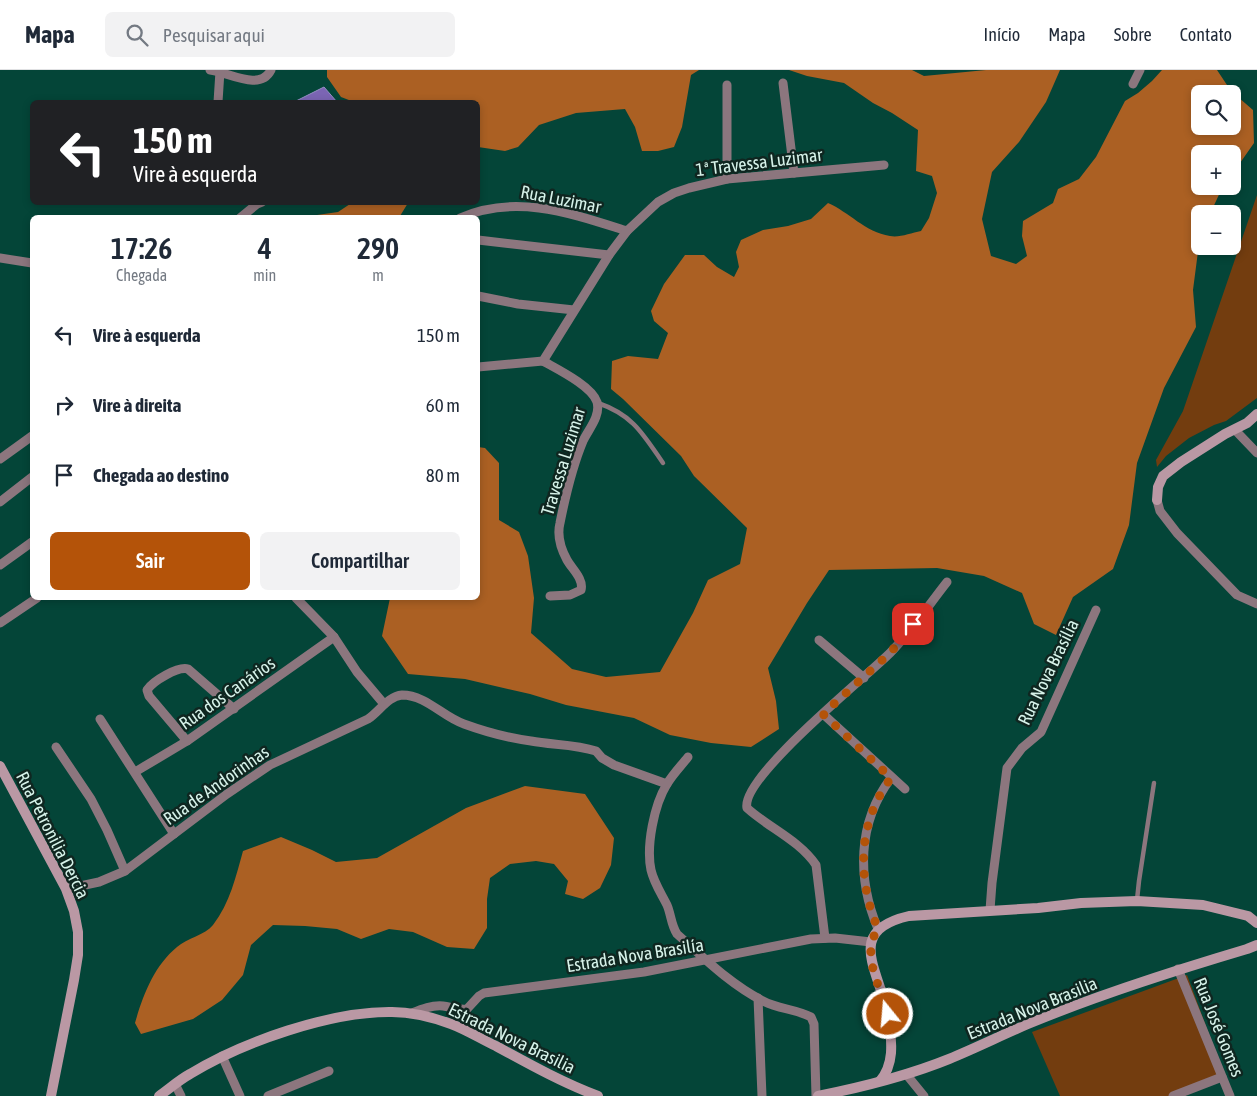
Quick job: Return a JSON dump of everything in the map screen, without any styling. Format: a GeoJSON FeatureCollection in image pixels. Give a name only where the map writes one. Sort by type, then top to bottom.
{"type":"FeatureCollection","features":[{"type":"Feature","properties":{"kind":"street"},"geometry":{"type":"LineString","coordinates":[[210,70],[220,71],[244,80],[261,80],[271,70]]}},
{"type":"Feature","properties":{"kind":"street"},"geometry":{"type":"LineString","coordinates":[[1133,84],[1140,70]]}},
{"type":"Feature","properties":{"kind":"street"},"geometry":{"type":"LineString","coordinates":[[218,100],[220,71]]}},
{"type":"Feature","properties":{"kind":"street"},"geometry":{"type":"LineString","coordinates":[[783,83],[794,173]]}},
{"type":"Feature","properties":{"kind":"street"},"geometry":{"type":"LineString","coordinates":[[727,85],[727,179]]}},
{"type":"Feature","properties":{"kind":"street","name":"1ª Travessa Luzimar"},"geometry":{"type":"LineString","coordinates":[[543,361],[609,254],[627,231],[658,202],[674,193],[689,188],[727,179],[884,165]]}},
{"type":"Feature","properties":{"kind":"street"},"geometry":{"type":"LineString","coordinates":[[244,215],[256,205]]}},
{"type":"Feature","properties":{"kind":"street","name":"Rua Luzimar"},"geometry":{"type":"LineString","coordinates":[[467,215],[492,207],[520,206],[573,214],[627,231]]}},
{"type":"Feature","properties":{"kind":"street"},"geometry":{"type":"LineString","coordinates":[[480,240],[609,254]]}},
{"type":"Feature","properties":{"kind":"street"},"geometry":{"type":"LineString","coordinates":[[0,258],[30,263]]}},
{"type":"Feature","properties":{"kind":"street"},"geometry":{"type":"LineString","coordinates":[[480,296],[518,304],[574,310]]}},
{"type":"Feature","properties":{"kind":"street"},"geometry":{"type":"LineString","coordinates":[[480,367],[543,361]]}},
{"type":"Feature","properties":{"kind":"street","name":"Travessa Luzimar"},"geometry":{"type":"LineString","coordinates":[[543,361],[579,383],[594,397],[597,403],[595,420],[580,450],[567,492],[559,532],[566,558],[580,579],[582,586],[580,590],[570,595],[550,596]]}},
{"type":"Feature","properties":{"kind":"street"},"geometry":{"type":"LineString","coordinates":[[1257,414],[1247,423],[1181,462],[1163,476],[1158,487],[1157,500],[1160,511],[1177,533],[1238,595],[1257,604]]}},
{"type":"Feature","properties":{"kind":"street"},"geometry":{"type":"LineString","coordinates":[[1235,430],[1257,454]]}},
{"type":"Feature","properties":{"kind":"street"},"geometry":{"type":"LineString","coordinates":[[0,459],[30,437]]}},
{"type":"Feature","properties":{"kind":"street"},"geometry":{"type":"LineString","coordinates":[[0,502],[30,479]]}},
{"type":"Feature","properties":{"kind":"street"},"geometry":{"type":"LineString","coordinates":[[0,565],[30,543]]}},
{"type":"Feature","properties":{"kind":"street"},"geometry":{"type":"LineString","coordinates":[[825,938],[816,865],[801,848],[751,811],[746,804],[752,791],[763,776],[790,744],[891,652],[947,582]]}},
{"type":"Feature","properties":{"kind":"street"},"geometry":{"type":"LineString","coordinates":[[0,623],[33,600]]}},
{"type":"Feature","properties":{"kind":"street"},"geometry":{"type":"LineString","coordinates":[[298,600],[334,637],[357,672],[384,704],[401,695],[414,698],[440,710],[456,721],[490,733],[596,750],[602,758],[614,765],[667,784]]}},
{"type":"Feature","properties":{"kind":"street","name":"Rua Nova Brasília"},"geometry":{"type":"LineString","coordinates":[[990,910],[1007,768],[1022,748],[1041,732],[1096,610]]}},
{"type":"Feature","properties":{"kind":"street","name":"Rua dos Canários"},"geometry":{"type":"LineString","coordinates":[[135,772],[187,741],[334,637]]}},
{"type":"Feature","properties":{"kind":"street"},"geometry":{"type":"LineString","coordinates":[[819,640],[864,678]]}},
{"type":"Feature","properties":{"kind":"street"},"geometry":{"type":"LineString","coordinates":[[187,741],[149,696],[147,690],[151,685],[177,670],[185,668],[234,709]]}},
{"type":"Feature","properties":{"kind":"street","name":"Rua de Andorinhas"},"geometry":{"type":"LineString","coordinates":[[66,889],[99,882],[125,871],[227,794],[270,765],[368,720],[384,704]]}},
{"type":"Feature","properties":{"kind":"street"},"geometry":{"type":"LineString","coordinates":[[823,714],[905,789]]}},
{"type":"Feature","properties":{"kind":"street"},"geometry":{"type":"LineString","coordinates":[[100,719],[174,834]]}},
{"type":"Feature","properties":{"kind":"street"},"geometry":{"type":"LineString","coordinates":[[56,748],[90,799],[107,830],[125,871]]}},
{"type":"Feature","properties":{"kind":"street"},"geometry":{"type":"LineString","coordinates":[[688,756],[667,784],[661,798],[651,836],[650,860],[658,889],[669,910],[673,928],[677,934],[719,972],[758,998],[774,1006],[806,1014],[813,1019],[817,1096]]}},
{"type":"Feature","properties":{"kind":"street","name":"Rua Petronilia Dercia"},"geometry":{"type":"LineString","coordinates":[[0,766],[66,889],[74,911],[78,932],[78,955],[74,980],[51,1096]]}},
{"type":"Feature","properties":{"kind":"street"},"geometry":{"type":"LineString","coordinates":[[878,929],[871,912],[866,891],[866,828],[882,790],[891,778]]}},
{"type":"Feature","properties":{"kind":"street"},"geometry":{"type":"LineString","coordinates":[[880,1081],[884,1077],[889,1064],[891,1029],[884,997],[872,965],[871,942],[878,929],[898,919],[909,916],[1081,903],[1137,901],[1203,905],[1252,917],[1257,923]]}},
{"type":"Feature","properties":{"kind":"street","name":"Estrada Nova Brasilía"},"geometry":{"type":"LineString","coordinates":[[412,1013],[431,1006],[467,1009],[479,996],[484,994],[644,972],[795,942],[825,938],[871,942]]}},
{"type":"Feature","properties":{"kind":"street","name":"Estrada Nova Brasilia"},"geometry":{"type":"LineString","coordinates":[[817,1096],[906,1074],[963,1053],[1028,1024],[1178,969],[1254,947]]}},
{"type":"Feature","properties":{"kind":"street","name":"Rua José Gomes"},"geometry":{"type":"LineString","coordinates":[[1178,969],[1230,1096]]}},
{"type":"Feature","properties":{"kind":"street"},"geometry":{"type":"LineString","coordinates":[[758,998],[762,1096]]}},
{"type":"Feature","properties":{"kind":"street","name":"Estrada Nova Brasilia"},"geometry":{"type":"LineString","coordinates":[[159,1096],[175,1084],[222,1056],[270,1038],[329,1020],[376,1013],[412,1013],[453,1025],[549,1074],[598,1096]]}},
{"type":"Feature","properties":{"kind":"street"},"geometry":{"type":"LineString","coordinates":[[222,1056],[240,1096]]}},
{"type":"Feature","properties":{"kind":"street"},"geometry":{"type":"LineString","coordinates":[[268,1096],[329,1071]]}},
{"type":"Feature","properties":{"kind":"street"},"geometry":{"type":"LineString","coordinates":[[906,1074],[924,1096]]}},
{"type":"Feature","properties":{"kind":"street"},"geometry":{"type":"LineString","coordinates":[[1175,1096],[1222,1077]]}},
{"type":"Feature","properties":{"kind":"street"},"geometry":{"type":"LineString","coordinates":[[175,1084],[181,1096]]}},
{"type":"Feature","properties":{"kind":"lane"},"geometry":{"type":"LineString","coordinates":[[597,403],[612,408],[627,417],[642,432],[663,463]]}},
{"type":"Feature","properties":{"kind":"lane"},"geometry":{"type":"LineString","coordinates":[[1137,901],[1154,784]]}},
{"type":"Feature","properties":{"kind":"shaded area"},"geometry":{"type":"Polygon","coordinates":[[[327,70],[699,70],[691,75],[682,127],[674,147],[658,151],[642,151],[635,127],[625,109],[576,113],[539,125],[518,147],[505,151],[480,147],[480,100],[349,100],[341,97],[327,77],[327,70]]]}},
{"type":"Feature","properties":{"kind":"shaded area"},"geometry":{"type":"Polygon","coordinates":[[[789,70],[912,70],[924,76],[986,70],[1060,70],[1046,102],[1019,142],[992,172],[982,219],[991,256],[1016,264],[1027,256],[1022,236],[1023,221],[1053,203],[1058,189],[1079,179],[1096,157],[1125,101],[1138,93],[1162,70],[1217,70],[1227,85],[1191,85],[1191,135],[1241,135],[1241,100],[1253,110],[1254,143],[1241,162],[1241,145],[1191,145],[1191,195],[1219,195],[1214,205],[1191,205],[1191,255],[1198,255],[1193,290],[1196,327],[1164,388],[1137,463],[1129,525],[1113,569],[1073,597],[1056,635],[1034,624],[1022,593],[984,576],[937,568],[829,570],[768,668],[776,701],[779,729],[751,747],[711,743],[670,735],[634,718],[566,705],[530,694],[465,679],[408,674],[382,636],[390,600],[480,600],[480,447],[485,448],[499,463],[499,520],[519,532],[528,556],[534,598],[531,633],[572,669],[606,677],[660,672],[693,613],[708,580],[740,564],[747,528],[694,476],[681,456],[611,389],[612,361],[628,356],[658,359],[668,333],[654,321],[651,311],[664,284],[685,255],[704,255],[717,267],[734,277],[739,267],[736,252],[741,240],[763,230],[788,226],[811,219],[828,203],[881,234],[897,236],[921,231],[929,218],[937,193],[932,176],[916,171],[918,130],[844,83],[807,76],[789,70]]]}},
{"type":"Feature","properties":{"kind":"shaded area"},"geometry":{"type":"Polygon","coordinates":[[[324,87],[335,100],[298,100],[324,87]]]}},
{"type":"Feature","properties":{"kind":"shaded area"},"geometry":{"type":"Polygon","coordinates":[[[1257,195],[1257,398],[1226,421],[1189,438],[1166,456],[1157,467],[1156,460],[1183,411],[1236,255],[1241,255],[1241,242],[1257,195]]]}},
{"type":"Feature","properties":{"kind":"shaded area"},"geometry":{"type":"Polygon","coordinates":[[[348,205],[407,205],[401,215],[317,215],[338,212],[348,205]]]}},
{"type":"Feature","properties":{"kind":"shaded area"},"geometry":{"type":"Polygon","coordinates":[[[525,786],[585,794],[614,838],[611,865],[600,888],[583,899],[565,894],[568,881],[554,864],[536,861],[510,864],[490,878],[487,899],[487,928],[474,949],[447,947],[413,932],[389,929],[361,939],[337,929],[273,925],[251,945],[243,975],[222,1000],[193,1019],[141,1034],[135,1023],[150,982],[162,963],[177,947],[210,928],[219,917],[235,880],[243,851],[281,837],[336,862],[377,858],[466,808],[525,786]]]}},
{"type":"Feature","properties":{"kind":"shaded area"},"geometry":{"type":"Polygon","coordinates":[[[1187,975],[1226,1080],[1176,1096],[1060,1096],[1032,1032],[1187,975]]]}},
{"type":"Feature","properties":{"kind":"route"},"geometry":{"type":"LineString","coordinates":[[888,1014],[872,965],[871,942],[878,929],[871,912],[866,891],[864,864],[866,828],[882,790],[891,778],[823,714],[891,652],[913,624]]}}]}
